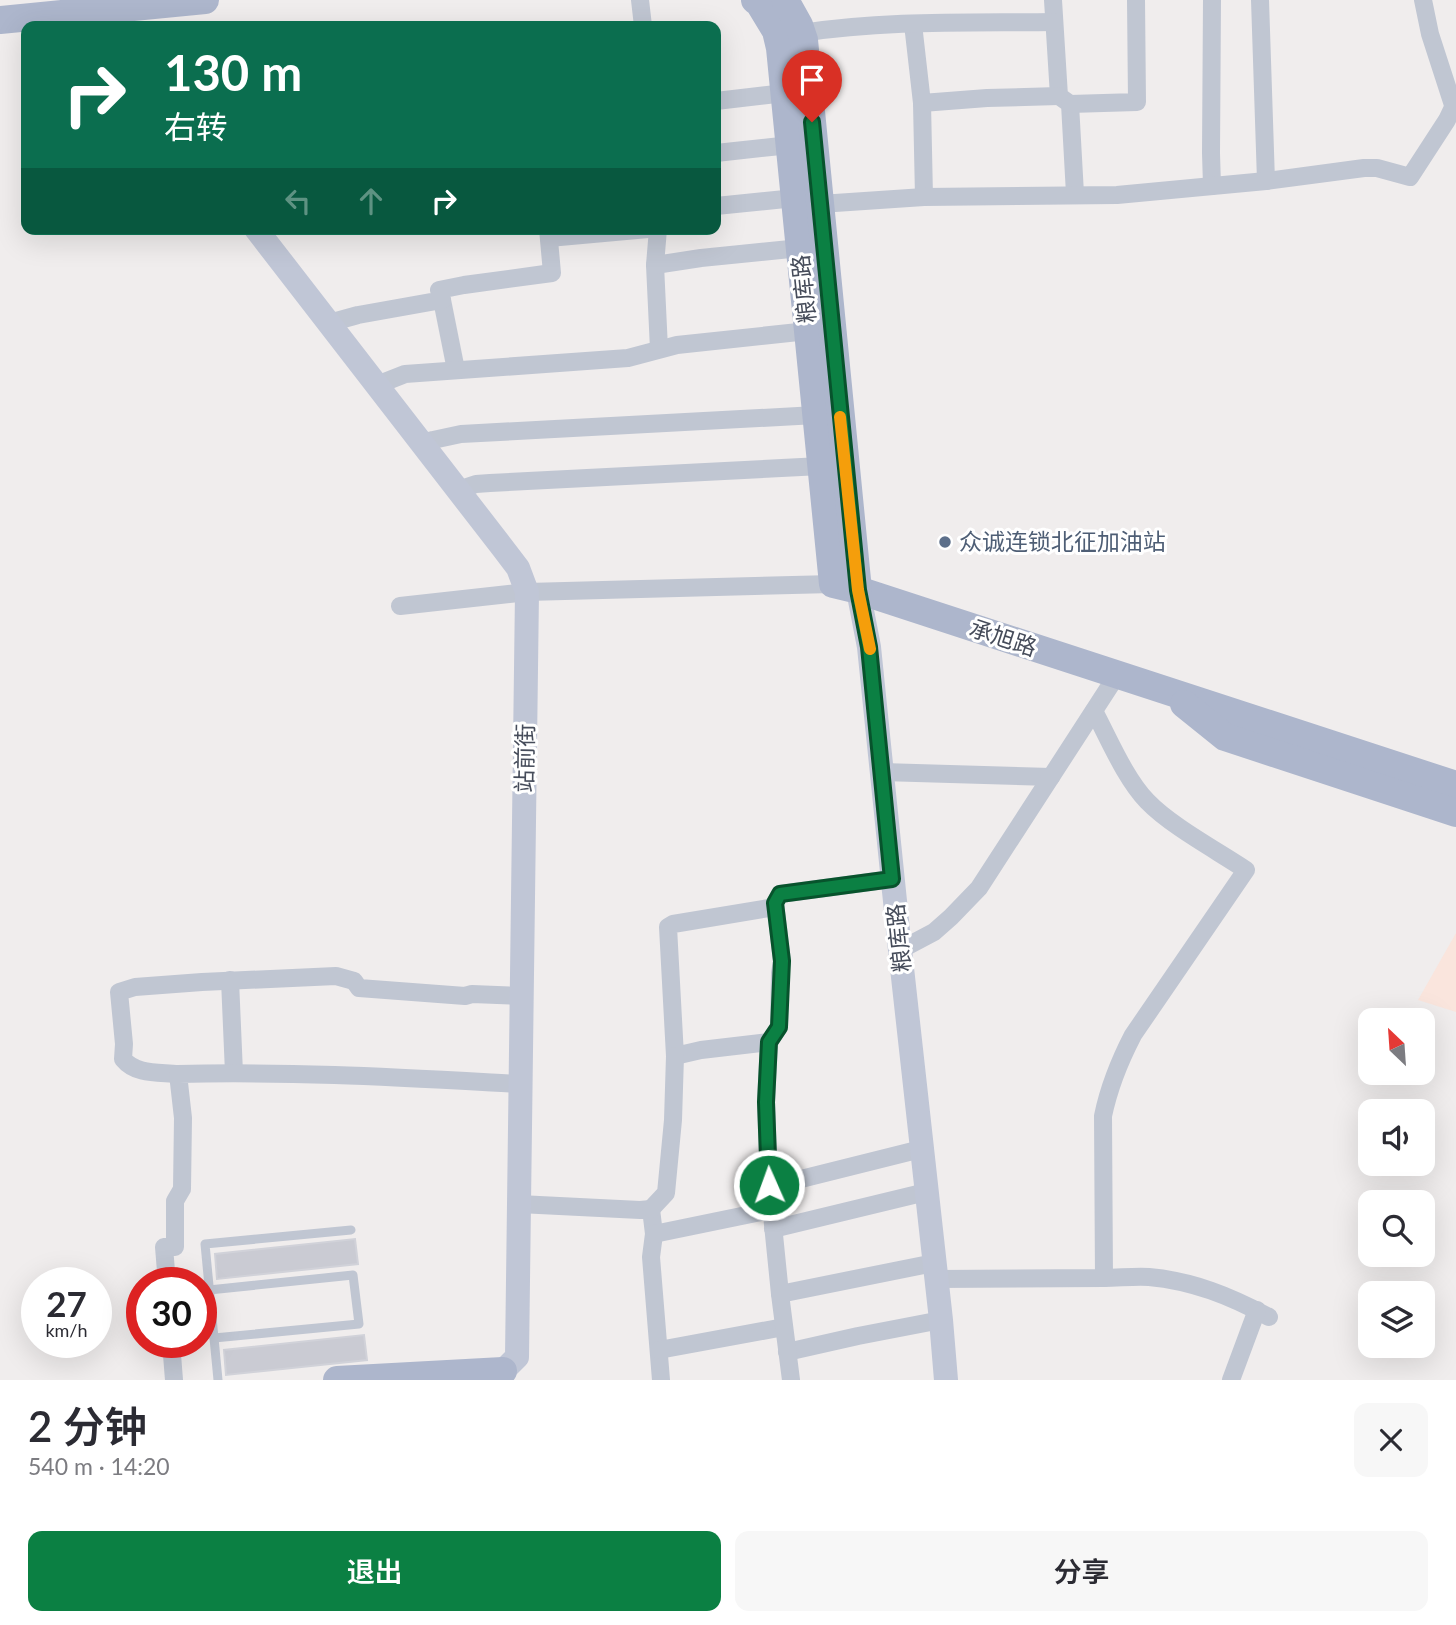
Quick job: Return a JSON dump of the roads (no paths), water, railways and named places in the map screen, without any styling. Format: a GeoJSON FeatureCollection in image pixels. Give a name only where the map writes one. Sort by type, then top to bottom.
{"type":"FeatureCollection","features":[{"type":"Feature","properties":{"kind":"main road"},"geometry":{"type":"LineString","coordinates":[[0,20],[205,0]]}},
{"type":"Feature","properties":{"kind":"main road","name":"粮库路"},"geometry":{"type":"LineString","coordinates":[[755,0],[776,31],[790,145],[807,201],[800,248],[821,466],[846,587]]}},
{"type":"Feature","properties":{"kind":"main road","name":"粮库路"},"geometry":{"type":"LineString","coordinates":[[785,0],[804,40],[807,201],[846,587]]}},
{"type":"Feature","properties":{"kind":"main road","name":"承旭路"},"geometry":{"type":"LineString","coordinates":[[846,587],[1456,785]]}},
{"type":"Feature","properties":{"kind":"main road","name":"承旭路"},"geometry":{"type":"LineString","coordinates":[[1171,693],[1225,737],[1456,813]]}},
{"type":"Feature","properties":{"kind":"main road"},"geometry":{"type":"LineString","coordinates":[[337,1380],[505,1377]]}},
{"type":"Feature","properties":{"kind":"street"},"geometry":{"type":"LineString","coordinates":[[79,0],[95,21]]}},
{"type":"Feature","properties":{"kind":"street"},"geometry":{"type":"LineString","coordinates":[[640,0],[642,21]]}},
{"type":"Feature","properties":{"kind":"street"},"geometry":{"type":"LineString","coordinates":[[1053,0],[1075,194]]}},
{"type":"Feature","properties":{"kind":"street"},"geometry":{"type":"LineString","coordinates":[[922,103],[987,98],[1137,102],[1136,0]]}},
{"type":"Feature","properties":{"kind":"street"},"geometry":{"type":"LineString","coordinates":[[1212,0],[1212,186]]}},
{"type":"Feature","properties":{"kind":"street"},"geometry":{"type":"LineString","coordinates":[[1260,0],[1266,181]]}},
{"type":"Feature","properties":{"kind":"street"},"geometry":{"type":"LineString","coordinates":[[721,206],[924,197],[1116,195],[1266,181],[1364,167],[1410,177],[1453,112],[1423,0]]}},
{"type":"Feature","properties":{"kind":"street"},"geometry":{"type":"LineString","coordinates":[[802,33],[913,24],[1054,22]]}},
{"type":"Feature","properties":{"kind":"street"},"geometry":{"type":"LineString","coordinates":[[913,24],[922,103],[924,197]]}},
{"type":"Feature","properties":{"kind":"street"},"geometry":{"type":"LineString","coordinates":[[721,100],[785,93]]}},
{"type":"Feature","properties":{"kind":"street"},"geometry":{"type":"LineString","coordinates":[[721,152],[790,145]]}},
{"type":"Feature","properties":{"kind":"street","name":"站前街"},"geometry":{"type":"LineString","coordinates":[[261,235],[518,568],[527,592],[517,1357],[505,1377]]}},
{"type":"Feature","properties":{"kind":"street"},"geometry":{"type":"LineString","coordinates":[[456,370],[439,290],[552,273],[548,235]]}},
{"type":"Feature","properties":{"kind":"street"},"geometry":{"type":"LineString","coordinates":[[658,235],[655,265],[659,349]]}},
{"type":"Feature","properties":{"kind":"street"},"geometry":{"type":"LineString","coordinates":[[655,265],[800,248]]}},
{"type":"Feature","properties":{"kind":"street"},"geometry":{"type":"LineString","coordinates":[[329,324],[358,315],[442,300]]}},
{"type":"Feature","properties":{"kind":"street"},"geometry":{"type":"LineString","coordinates":[[377,385],[405,374],[628,358],[659,349],[704,342],[808,331]]}},
{"type":"Feature","properties":{"kind":"street"},"geometry":{"type":"LineString","coordinates":[[422,443],[461,435],[816,415]]}},
{"type":"Feature","properties":{"kind":"street"},"geometry":{"type":"LineString","coordinates":[[458,490],[490,483],[821,466]]}},
{"type":"Feature","properties":{"kind":"street"},"geometry":{"type":"LineString","coordinates":[[400,606],[527,592],[846,587]]}},
{"type":"Feature","properties":{"kind":"street","name":"粮库路"},"geometry":{"type":"LineString","coordinates":[[846,587],[869,647],[941,1320],[944,1380]]}},
{"type":"Feature","properties":{"kind":"street"},"geometry":{"type":"LineString","coordinates":[[900,950],[934,932],[979,888],[1117,675]]}},
{"type":"Feature","properties":{"kind":"street"},"geometry":{"type":"LineString","coordinates":[[1094,711],[1146,800],[1167,818],[1246,870],[1133,1035],[1119,1061],[1103,1116],[1104,1278]]}},
{"type":"Feature","properties":{"kind":"street"},"geometry":{"type":"LineString","coordinates":[[882,772],[1051,777]]}},
{"type":"Feature","properties":{"kind":"street"},"geometry":{"type":"LineString","coordinates":[[791,1380],[771,1210],[766,1102],[769,1042],[779,1027],[782,961],[775,903],[780,894],[892,879]]}},
{"type":"Feature","properties":{"kind":"street"},"geometry":{"type":"LineString","coordinates":[[519,1204],[640,1210],[651,1209],[666,1193],[676,1056],[668,928],[673,924],[775,907]]}},
{"type":"Feature","properties":{"kind":"street"},"geometry":{"type":"LineString","coordinates":[[521,1084],[393,1077],[178,1074],[137,1070],[123,1059],[119,992],[135,987],[230,980],[337,976],[354,981],[359,988],[465,996],[522,996]]}},
{"type":"Feature","properties":{"kind":"street"},"geometry":{"type":"LineString","coordinates":[[230,980],[234,1073]]}},
{"type":"Feature","properties":{"kind":"street"},"geometry":{"type":"LineString","coordinates":[[676,1056],[769,1042]]}},
{"type":"Feature","properties":{"kind":"street"},"geometry":{"type":"LineString","coordinates":[[166,1267],[164,1247],[175,1247],[175,1201],[182,1189],[183,1118],[178,1074]]}},
{"type":"Feature","properties":{"kind":"street"},"geometry":{"type":"LineString","coordinates":[[769,1185],[921,1149]]}},
{"type":"Feature","properties":{"kind":"street"},"geometry":{"type":"LineString","coordinates":[[773,1229],[926,1192]]}},
{"type":"Feature","properties":{"kind":"street"},"geometry":{"type":"LineString","coordinates":[[651,1209],[654,1234],[651,1257],[661,1380]]}},
{"type":"Feature","properties":{"kind":"street"},"geometry":{"type":"LineString","coordinates":[[654,1234],[771,1210]]}},
{"type":"Feature","properties":{"kind":"street"},"geometry":{"type":"LineString","coordinates":[[780,1294],[935,1271],[1104,1278],[1147,1277],[1174,1281],[1228,1296],[1263,1314],[1231,1380]]}},
{"type":"Feature","properties":{"kind":"street"},"geometry":{"type":"LineString","coordinates":[[787,1352],[941,1320]]}},
{"type":"Feature","properties":{"kind":"street"},"geometry":{"type":"LineString","coordinates":[[659,1350],[784,1326]]}},
{"type":"Feature","properties":{"kind":"street"},"geometry":{"type":"LineString","coordinates":[[172,1358],[174,1380]]}},
{"type":"Feature","properties":{"kind":"lane"},"geometry":{"type":"LineString","coordinates":[[207,1267],[205,1244],[351,1230]]}},
{"type":"Feature","properties":{"kind":"lane"},"geometry":{"type":"LineString","coordinates":[[217,1289],[353,1275],[359,1324],[217,1338]]}},
{"type":"Feature","properties":{"kind":"lane"},"geometry":{"type":"LineString","coordinates":[[216,1358],[218,1380]]}},
{"type":"Feature","properties":{"kind":"place","name":"众诚连锁北征加油站"},"geometry":{"type":"Point","coordinates":[945,542]}}]}
